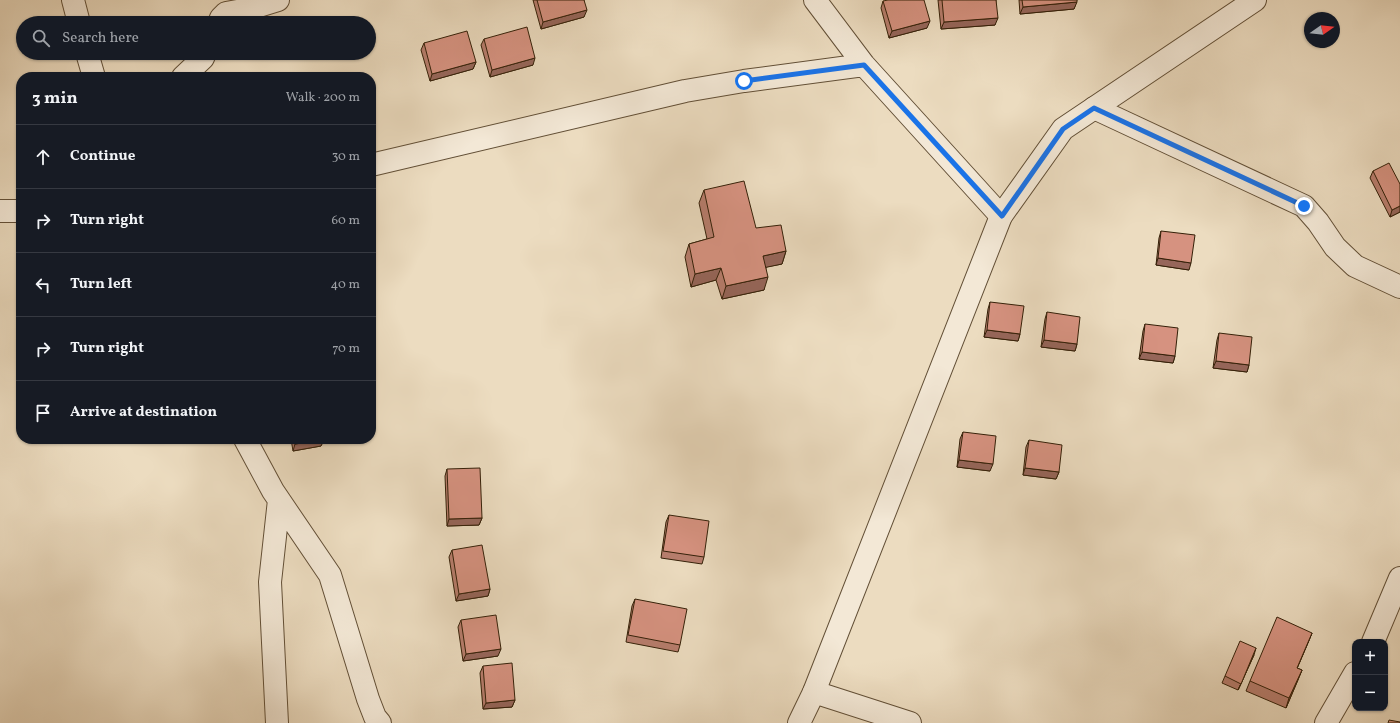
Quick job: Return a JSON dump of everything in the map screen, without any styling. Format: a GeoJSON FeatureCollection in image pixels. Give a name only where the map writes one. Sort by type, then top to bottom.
{"type":"FeatureCollection","features":[{"type":"Feature","properties":{"kind":"street"},"geometry":{"type":"LineString","coordinates":[[73,0],[77,16]]}},
{"type":"Feature","properties":{"kind":"street"},"geometry":{"type":"LineString","coordinates":[[223,16],[226,13],[249,5],[278,0]]}},
{"type":"Feature","properties":{"kind":"street"},"geometry":{"type":"LineString","coordinates":[[815,0],[864,65],[1002,216]]}},
{"type":"Feature","properties":{"kind":"street"},"geometry":{"type":"LineString","coordinates":[[799,723],[814,692],[1002,216],[1063,129],[1255,0]]}},
{"type":"Feature","properties":{"kind":"street"},"geometry":{"type":"LineString","coordinates":[[89,60],[93,72]]}},
{"type":"Feature","properties":{"kind":"street"},"geometry":{"type":"LineString","coordinates":[[188,72],[201,60]]}},
{"type":"Feature","properties":{"kind":"street"},"geometry":{"type":"LineString","coordinates":[[376,165],[685,91],[744,81],[864,65]]}},
{"type":"Feature","properties":{"kind":"street"},"geometry":{"type":"LineString","coordinates":[[1094,108],[1304,206],[1318,222],[1335,247],[1355,266],[1400,286]]}},
{"type":"Feature","properties":{"kind":"street"},"geometry":{"type":"LineString","coordinates":[[0,211],[16,211]]}},
{"type":"Feature","properties":{"kind":"street"},"geometry":{"type":"LineString","coordinates":[[248,444],[273,491],[330,575],[368,699],[375,717],[380,723]]}},
{"type":"Feature","properties":{"kind":"street"},"geometry":{"type":"LineString","coordinates":[[276,723],[270,582],[279,500]]}},
{"type":"Feature","properties":{"kind":"street"},"geometry":{"type":"LineString","coordinates":[[1374,639],[1400,578]]}},
{"type":"Feature","properties":{"kind":"street"},"geometry":{"type":"LineString","coordinates":[[1326,723],[1353,675]]}},
{"type":"Feature","properties":{"kind":"street"},"geometry":{"type":"LineString","coordinates":[[814,692],[910,723]]}},
{"type":"Feature","properties":{"kind":"building"},"geometry":{"type":"Polygon","coordinates":[[[537,0],[584,0],[587,10],[543,22],[537,0]]]}},
{"type":"Feature","properties":{"kind":"building"},"geometry":{"type":"Polygon","coordinates":[[[924,0],[930,21],[892,31],[883,1],[924,0]]]}},
{"type":"Feature","properties":{"kind":"building"},"geometry":{"type":"Polygon","coordinates":[[[942,0],[996,0],[998,18],[944,22],[942,0]]]}},
{"type":"Feature","properties":{"kind":"building"},"geometry":{"type":"Polygon","coordinates":[[[1022,0],[1077,0],[1077,2],[1023,7],[1022,0]]]}},
{"type":"Feature","properties":{"kind":"building"},"geometry":{"type":"Polygon","coordinates":[[[527,27],[535,58],[492,70],[484,39],[527,27]]]}},
{"type":"Feature","properties":{"kind":"building"},"geometry":{"type":"Polygon","coordinates":[[[467,31],[476,62],[432,74],[424,43],[467,31]]]}},
{"type":"Feature","properties":{"kind":"building"},"geometry":{"type":"Polygon","coordinates":[[[1389,163],[1400,184],[1400,206],[1392,210],[1373,171],[1389,163]]]}},
{"type":"Feature","properties":{"kind":"building"},"geometry":{"type":"Polygon","coordinates":[[[744,181],[756,228],[781,225],[786,251],[763,256],[768,277],[726,286],[721,268],[695,274],[689,244],[714,237],[704,190],[744,181]]]}},
{"type":"Feature","properties":{"kind":"building"},"geometry":{"type":"Polygon","coordinates":[[[1161,231],[1195,235],[1191,263],[1158,258],[1161,231]]]}},
{"type":"Feature","properties":{"kind":"building"},"geometry":{"type":"Polygon","coordinates":[[[990,302],[1024,306],[1020,334],[987,330],[990,302]]]}},
{"type":"Feature","properties":{"kind":"building"},"geometry":{"type":"Polygon","coordinates":[[[1047,312],[1080,317],[1077,344],[1044,340],[1047,312]]]}},
{"type":"Feature","properties":{"kind":"building"},"geometry":{"type":"Polygon","coordinates":[[[1145,324],[1178,328],[1175,356],[1142,352],[1145,324]]]}},
{"type":"Feature","properties":{"kind":"building"},"geometry":{"type":"Polygon","coordinates":[[[1219,333],[1252,337],[1249,365],[1216,361],[1219,333]]]}},
{"type":"Feature","properties":{"kind":"building"},"geometry":{"type":"Polygon","coordinates":[[[963,432],[996,436],[993,464],[959,460],[963,432]]]}},
{"type":"Feature","properties":{"kind":"building"},"geometry":{"type":"Polygon","coordinates":[[[1029,440],[1062,445],[1059,472],[1025,468],[1029,440]]]}},
{"type":"Feature","properties":{"kind":"building"},"geometry":{"type":"Polygon","coordinates":[[[480,468],[482,518],[449,519],[447,469],[480,468]]]}},
{"type":"Feature","properties":{"kind":"building"},"geometry":{"type":"Polygon","coordinates":[[[669,515],[709,521],[704,557],[663,551],[669,515]]]}},
{"type":"Feature","properties":{"kind":"building"},"geometry":{"type":"Polygon","coordinates":[[[482,545],[490,589],[459,594],[452,550],[482,545]]]}},
{"type":"Feature","properties":{"kind":"building"},"geometry":{"type":"Polygon","coordinates":[[[635,599],[687,609],[680,645],[628,635],[635,599]]]}},
{"type":"Feature","properties":{"kind":"building"},"geometry":{"type":"Polygon","coordinates":[[[496,615],[501,649],[466,654],[461,620],[496,615]]]}},
{"type":"Feature","properties":{"kind":"building"},"geometry":{"type":"Polygon","coordinates":[[[1277,617],[1312,633],[1297,668],[1302,670],[1289,698],[1250,681],[1277,617]]]}},
{"type":"Feature","properties":{"kind":"building"},"geometry":{"type":"Polygon","coordinates":[[[1240,641],[1256,648],[1241,684],[1225,676],[1240,641]]]}},
{"type":"Feature","properties":{"kind":"building"},"geometry":{"type":"Polygon","coordinates":[[[512,663],[515,700],[486,703],[483,666],[512,663]]]}},
{"type":"Feature","properties":{"kind":"building"},"geometry":{"type":"Polygon","coordinates":[[[1389,720],[1400,722],[1400,723],[1388,723],[1389,720]]]}},
{"type":"Feature","properties":{"kind":"route"},"geometry":{"type":"LineString","coordinates":[[744,81],[864,65],[1002,216],[1063,129],[1094,108],[1304,206]]}}]}
